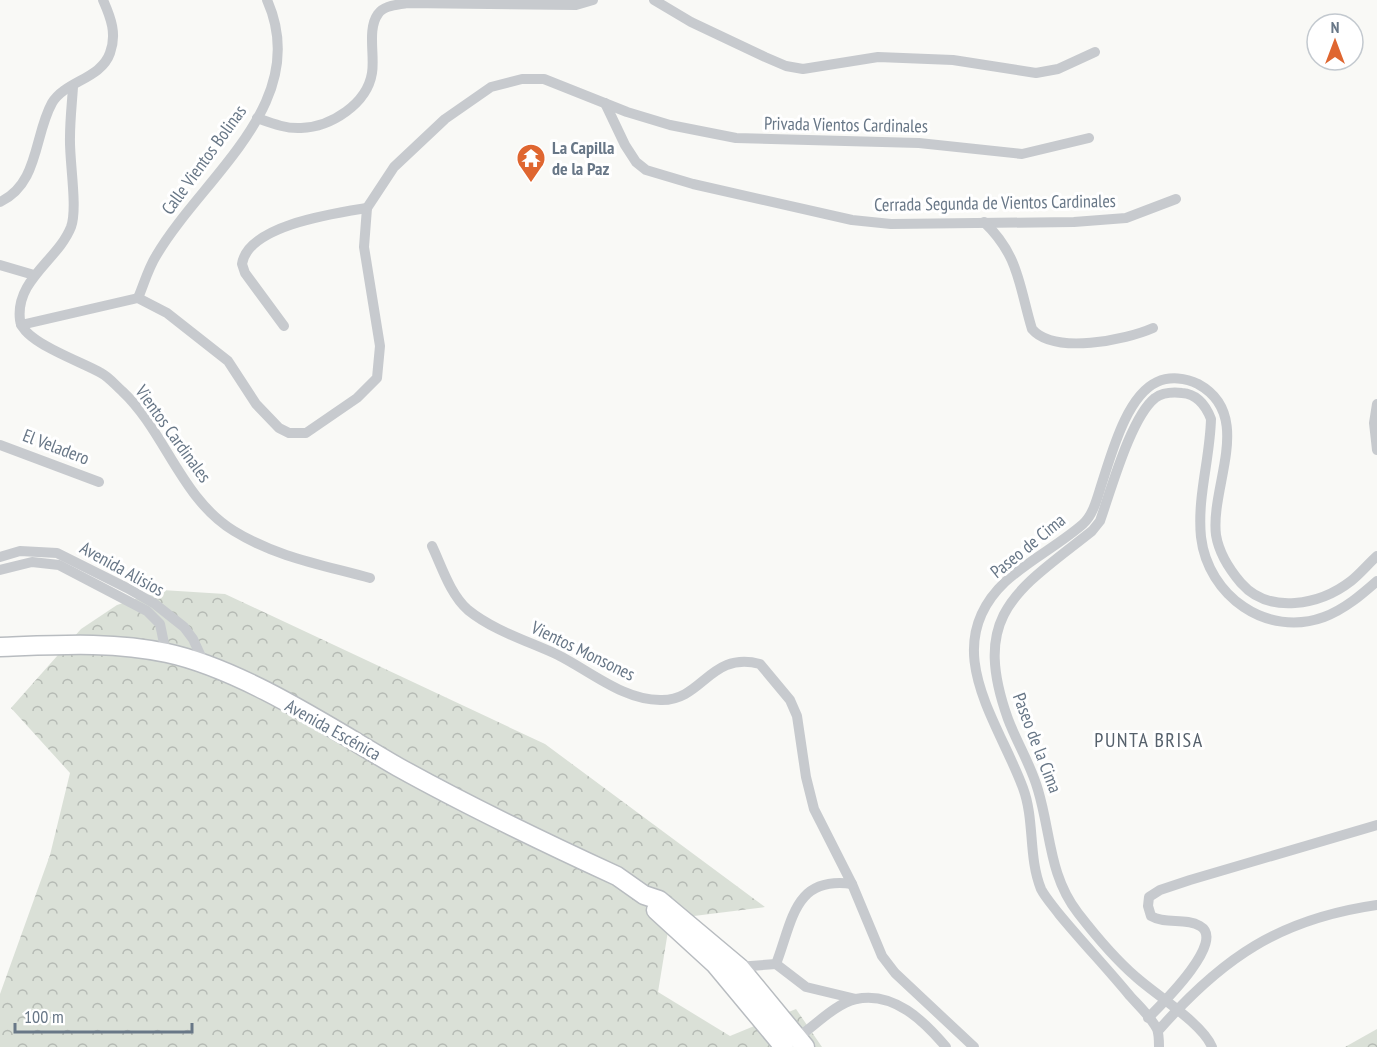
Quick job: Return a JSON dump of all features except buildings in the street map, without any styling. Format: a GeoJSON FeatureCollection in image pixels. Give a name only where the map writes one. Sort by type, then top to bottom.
{"type":"FeatureCollection","features":[{"type":"Feature","properties":{"kind":"main road","name":"Avenida Escénica"},"geometry":{"type":"LineString","coordinates":[[0,648],[90,644],[166,652],[204,663],[260,690],[436,788],[617,876],[644,895],[793,1045]]}},
{"type":"Feature","properties":{"kind":"main road","name":"Avenida Escénica"},"geometry":{"type":"LineString","coordinates":[[644,895],[659,900],[674,910],[740,968],[793,1045]]}},
{"type":"Feature","properties":{"kind":"street"},"geometry":{"type":"LineString","coordinates":[[0,202],[22,184],[52,103],[103,66],[110,55],[114,29],[103,0]]}},
{"type":"Feature","properties":{"kind":"street","name":"Calle Vientos Bolinas"},"geometry":{"type":"LineString","coordinates":[[138,298],[155,257],[257,118],[276,76],[279,58],[276,26],[267,0]]}},
{"type":"Feature","properties":{"kind":"street"},"geometry":{"type":"LineString","coordinates":[[257,118],[288,128],[303,128],[328,121],[347,111],[367,89],[372,75],[374,27],[378,14],[387,7],[407,3],[576,5],[593,0]]}},
{"type":"Feature","properties":{"kind":"street"},"geometry":{"type":"LineString","coordinates":[[654,0],[765,57],[786,66],[803,69],[878,57],[953,60],[1036,73],[1058,69],[1095,52]]}},
{"type":"Feature","properties":{"kind":"street","name":"Privada Vientos Cardinales"},"geometry":{"type":"LineString","coordinates":[[367,208],[383,182],[402,159],[460,108],[491,87],[522,79],[544,79],[670,125],[736,138],[919,142],[1022,154],[1089,138]]}},
{"type":"Feature","properties":{"kind":"street"},"geometry":{"type":"LineString","coordinates":[[73,87],[70,137],[72,225],[53,255],[34,275],[21,305],[21,325],[138,298],[167,314],[228,361],[256,404],[279,428],[289,433],[306,433],[372,386],[378,372],[380,346],[378,321],[364,247],[367,208],[307,218],[279,229],[243,257],[242,264],[245,273],[284,326]]}},
{"type":"Feature","properties":{"kind":"street","name":"Cerrada Segunda de Vientos Cardinales"},"geometry":{"type":"LineString","coordinates":[[605,103],[636,162],[646,170],[664,177],[852,220],[891,224],[1074,222],[1126,218],[1176,199]]}},
{"type":"Feature","properties":{"kind":"street"},"geometry":{"type":"LineString","coordinates":[[984,222],[1008,248],[1016,267],[1032,329],[1037,336],[1066,342],[1103,341],[1133,337],[1153,328]]}},
{"type":"Feature","properties":{"kind":"street"},"geometry":{"type":"LineString","coordinates":[[0,265],[34,275]]}},
{"type":"Feature","properties":{"kind":"street","name":"Vientos Cardinales"},"geometry":{"type":"LineString","coordinates":[[21,325],[29,335],[48,347],[104,374],[134,402],[186,482],[208,509],[232,530],[272,552],[370,578]]}},
{"type":"Feature","properties":{"kind":"street","name":"Paseo de Cima"},"geometry":{"type":"LineString","coordinates":[[1158,1031],[1042,890],[1024,790],[981,693],[975,674],[975,635],[990,600],[1006,582],[1086,521],[1126,418],[1141,394],[1159,381],[1173,378],[1196,383],[1212,393],[1222,404],[1226,419],[1227,443],[1216,521],[1218,546],[1231,572],[1255,595],[1274,602],[1295,604],[1318,599],[1351,581],[1377,556]]}},
{"type":"Feature","properties":{"kind":"street","name":"Paseo de la Cima"},"geometry":{"type":"LineString","coordinates":[[1212,1047],[1198,1026],[1134,976],[1077,912],[1059,883],[1051,858],[1046,817],[1035,780],[1009,720],[998,685],[995,642],[1005,608],[1032,578],[1092,531],[1100,520],[1135,427],[1146,407],[1156,397],[1168,393],[1184,393],[1199,399],[1208,410],[1211,419],[1200,514],[1203,550],[1211,572],[1223,590],[1250,612],[1277,621],[1294,622],[1325,617],[1351,604],[1377,581]]}},
{"type":"Feature","properties":{"kind":"street"},"geometry":{"type":"LineString","coordinates":[[1377,404],[1374,423],[1377,450]]}},
{"type":"Feature","properties":{"kind":"street","name":"El Veladero"},"geometry":{"type":"LineString","coordinates":[[0,445],[99,482]]}},
{"type":"Feature","properties":{"kind":"street","name":"Vientos Monsones"},"geometry":{"type":"LineString","coordinates":[[432,546],[452,589],[466,608],[480,618],[585,668],[615,687],[633,694],[662,700],[674,698],[734,661],[760,664],[790,700],[797,716],[806,777],[814,809],[852,884]]}},
{"type":"Feature","properties":{"kind":"street"},"geometry":{"type":"LineString","coordinates":[[1203,550],[1218,546]]}},
{"type":"Feature","properties":{"kind":"street","name":"Avenida Alisios"},"geometry":{"type":"LineString","coordinates":[[0,557],[20,551],[57,553],[127,588],[155,604],[184,627],[193,639],[204,663]]}},
{"type":"Feature","properties":{"kind":"street","name":"Avenida Alisios"},"geometry":{"type":"LineString","coordinates":[[0,570],[32,562],[66,568],[147,611],[160,624],[166,652]]}},
{"type":"Feature","properties":{"kind":"street"},"geometry":{"type":"LineString","coordinates":[[1318,599],[1325,617]]}},
{"type":"Feature","properties":{"kind":"street"},"geometry":{"type":"LineString","coordinates":[[1148,1018],[1200,958],[1207,946],[1208,936],[1203,927],[1197,924],[1159,921],[1151,916],[1148,906],[1149,897],[1160,890],[1190,880],[1377,825]]}},
{"type":"Feature","properties":{"kind":"street"},"geometry":{"type":"LineString","coordinates":[[776,964],[793,916],[814,887],[835,882],[852,884],[882,956],[895,973],[953,1024],[974,1047]]}},
{"type":"Feature","properties":{"kind":"street"},"geometry":{"type":"LineString","coordinates":[[1159,1047],[1158,1031],[1210,976],[1246,949],[1290,927],[1340,911],[1377,905]]}},
{"type":"Feature","properties":{"kind":"street"},"geometry":{"type":"LineString","coordinates":[[715,964],[740,968],[776,964],[806,987],[856,999],[893,1003],[908,1010],[946,1047]]}},
{"type":"Feature","properties":{"kind":"street"},"geometry":{"type":"LineString","coordinates":[[793,1045],[838,1008],[856,999]]}},
{"type":"Feature","properties":{"kind":"green space"},"geometry":{"type":"Polygon","coordinates":[[[162,590],[225,594],[545,744],[765,907],[670,919],[658,992],[730,1036],[796,1009],[822,1047],[0,1047],[0,994],[50,855],[70,773],[11,708],[81,629],[117,605],[162,590]]]}},
{"type":"Feature","properties":{"kind":"green space"},"geometry":{"type":"Polygon","coordinates":[[[1377,1029],[1377,1047],[1345,1047],[1377,1029]]]}},
{"type":"Feature","properties":{"kind":"place","name":"La Capilla de la Paz"},"geometry":{"type":"Point","coordinates":[531,184]}},
{"type":"Feature","properties":{"kind":"district","name":"PUNTA BRISA"},"geometry":{"type":"Point","coordinates":[1149,740]}}]}
